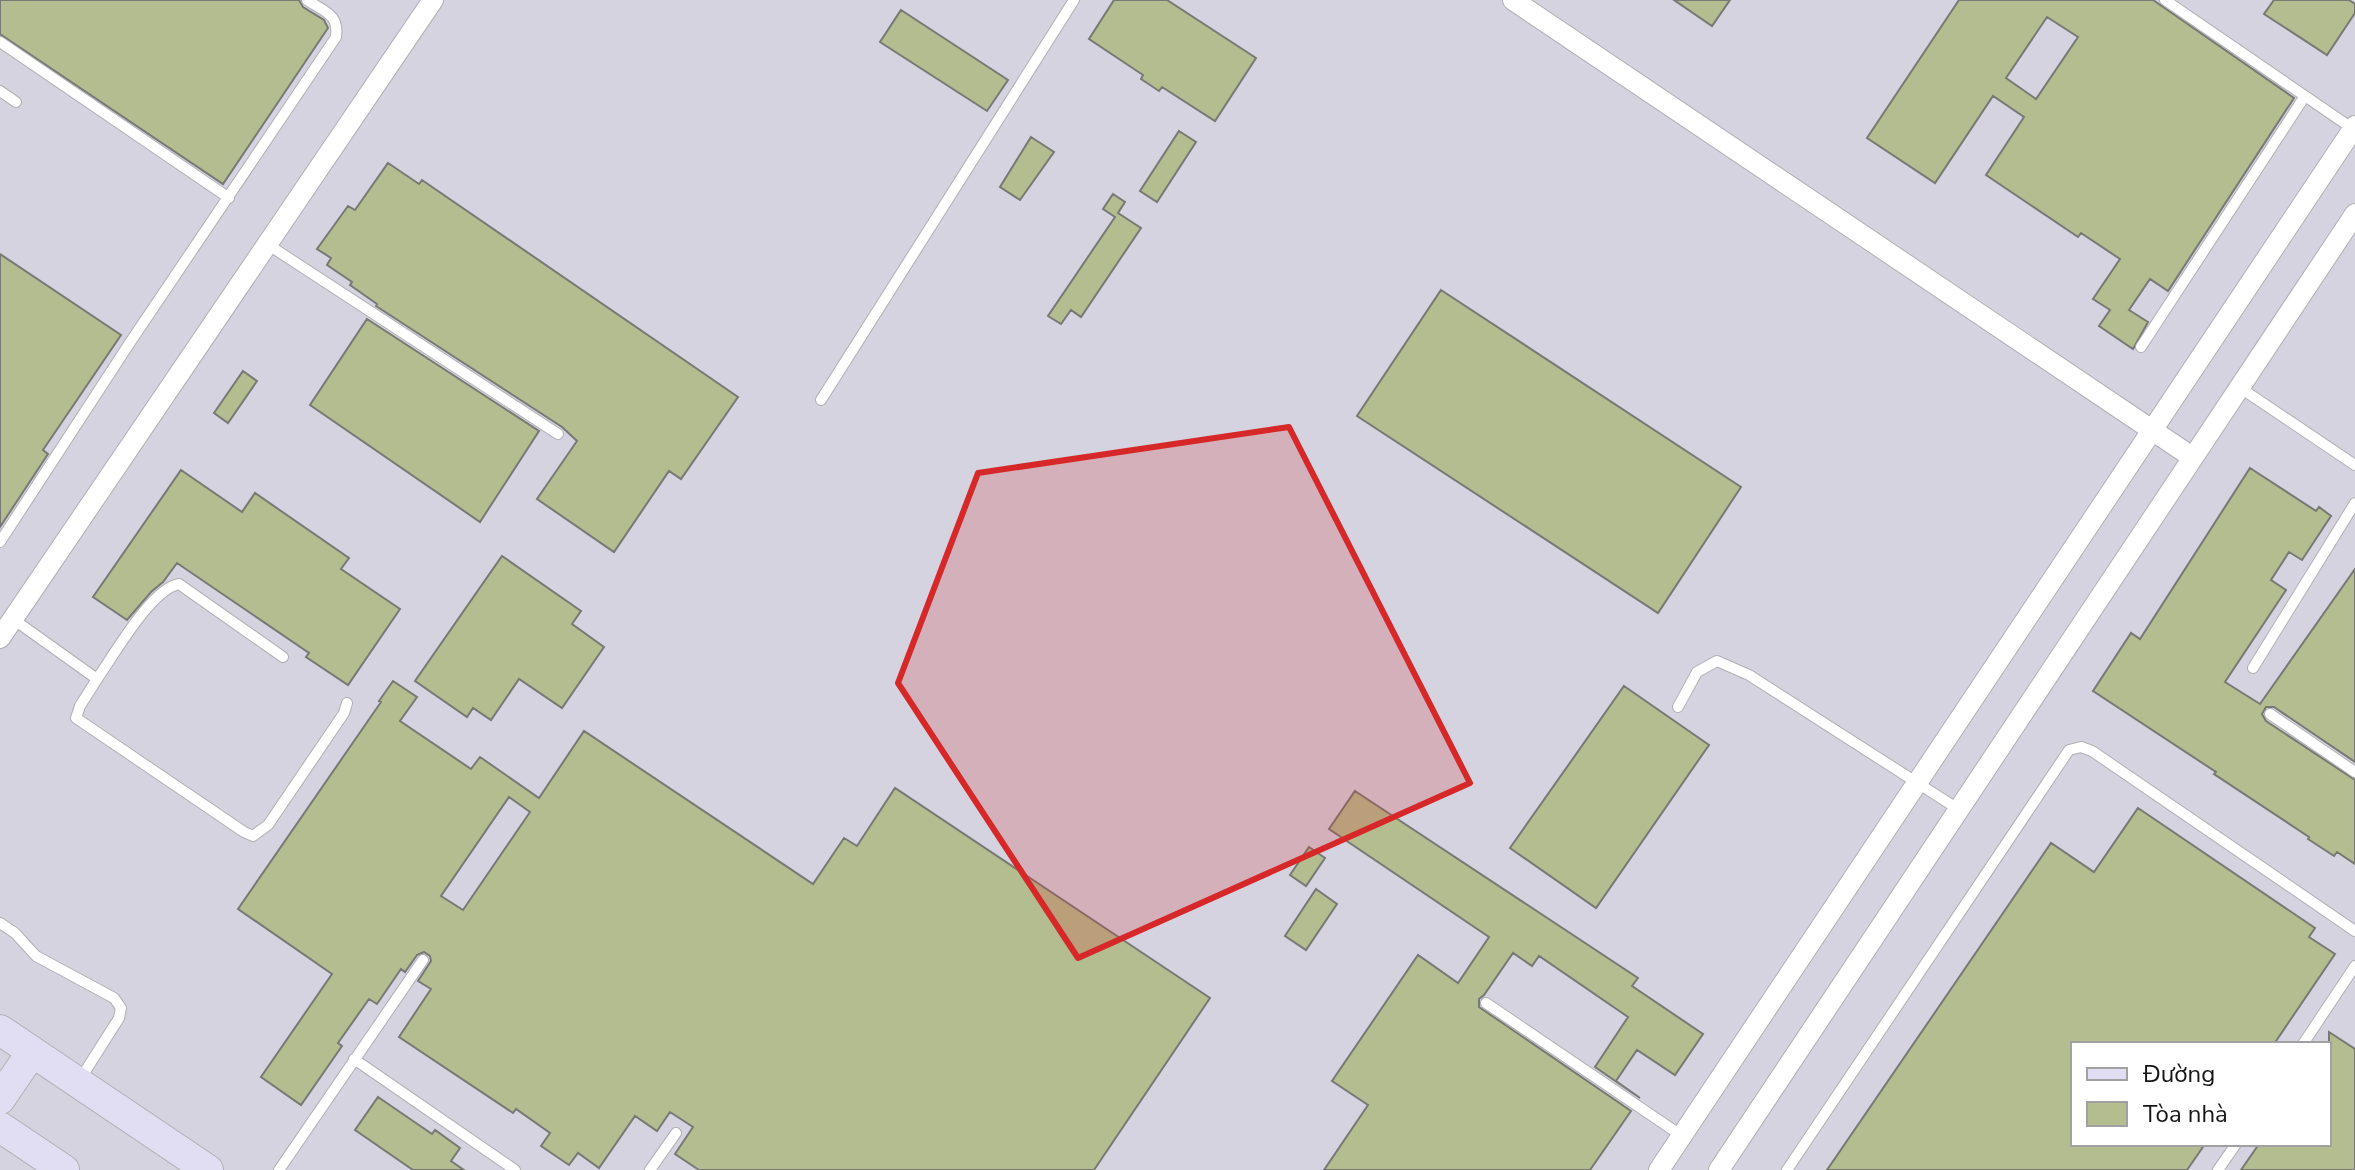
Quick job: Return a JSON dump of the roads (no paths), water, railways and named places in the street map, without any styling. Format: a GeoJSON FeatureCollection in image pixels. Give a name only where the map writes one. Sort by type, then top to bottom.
{"type":"FeatureCollection","features":[{"type":"Feature","properties":{"kind":"main road"},"geometry":{"type":"LineString","coordinates":[[0,1030],[208,1170]]}},
{"type":"Feature","properties":{"kind":"main road"},"geometry":{"type":"LineString","coordinates":[[0,1099],[32,1052]]}},
{"type":"Feature","properties":{"kind":"main road"},"geometry":{"type":"LineString","coordinates":[[0,1127],[64,1170]]}},
{"type":"Feature","properties":{"kind":"street"},"geometry":{"type":"LineString","coordinates":[[0,638],[433,0]]}},
{"type":"Feature","properties":{"kind":"street"},"geometry":{"type":"LineString","coordinates":[[1513,0],[2192,457]]}},
{"type":"Feature","properties":{"kind":"street"},"geometry":{"type":"LineString","coordinates":[[1661,1169],[2354,127]]}},
{"type":"Feature","properties":{"kind":"street"},"geometry":{"type":"LineString","coordinates":[[1719,1170],[2355,214]]}},
{"type":"Feature","properties":{"kind":"lane"},"geometry":{"type":"LineString","coordinates":[[0,542],[336,37],[335,18],[307,0]]}},
{"type":"Feature","properties":{"kind":"lane"},"geometry":{"type":"LineString","coordinates":[[821,400],[1074,0]]}},
{"type":"Feature","properties":{"kind":"lane"},"geometry":{"type":"LineString","coordinates":[[2165,0],[2354,127]]}},
{"type":"Feature","properties":{"kind":"lane"},"geometry":{"type":"LineString","coordinates":[[0,42],[229,198]]}},
{"type":"Feature","properties":{"kind":"lane"},"geometry":{"type":"LineString","coordinates":[[0,91],[16,102]]}},
{"type":"Feature","properties":{"kind":"lane"},"geometry":{"type":"LineString","coordinates":[[2141,347],[2305,96]]}},
{"type":"Feature","properties":{"kind":"lane"},"geometry":{"type":"LineString","coordinates":[[267,244],[558,434]]}},
{"type":"Feature","properties":{"kind":"lane"},"geometry":{"type":"LineString","coordinates":[[2239,387],[2355,465]]}},
{"type":"Feature","properties":{"kind":"lane"},"geometry":{"type":"LineString","coordinates":[[2253,668],[2355,503]]}},
{"type":"Feature","properties":{"kind":"lane"},"geometry":{"type":"LineString","coordinates":[[283,657],[179,584],[169,586],[149,607],[97,679],[76,718],[253,836],[268,825],[344,713],[347,703]]}},
{"type":"Feature","properties":{"kind":"lane"},"geometry":{"type":"LineString","coordinates":[[13,619],[97,679]]}},
{"type":"Feature","properties":{"kind":"lane"},"geometry":{"type":"LineString","coordinates":[[1678,707],[1697,672],[1717,661],[1749,675],[1958,809]]}},
{"type":"Feature","properties":{"kind":"lane"},"geometry":{"type":"LineString","coordinates":[[2270,714],[2355,772]]}},
{"type":"Feature","properties":{"kind":"lane"},"geometry":{"type":"LineString","coordinates":[[1787,1170],[2069,750],[2081,747],[2092,751],[2355,931]]}},
{"type":"Feature","properties":{"kind":"lane"},"geometry":{"type":"LineString","coordinates":[[0,923],[15,933],[36,956],[114,998],[121,1008],[119,1018],[78,1082]]}},
{"type":"Feature","properties":{"kind":"lane"},"geometry":{"type":"LineString","coordinates":[[279,1170],[423,960]]}},
{"type":"Feature","properties":{"kind":"lane"},"geometry":{"type":"LineString","coordinates":[[2304,1042],[2355,966]]}},
{"type":"Feature","properties":{"kind":"lane"},"geometry":{"type":"LineString","coordinates":[[1486,1003],[1682,1136]]}},
{"type":"Feature","properties":{"kind":"lane"},"geometry":{"type":"LineString","coordinates":[[354,1059],[515,1170]]}},
{"type":"Feature","properties":{"kind":"lane"},"geometry":{"type":"LineString","coordinates":[[650,1170],[676,1133]]}},
{"type":"Feature","properties":{"kind":"lane"},"geometry":{"type":"LineString","coordinates":[[2218,1170],[2235,1146]]}}]}
